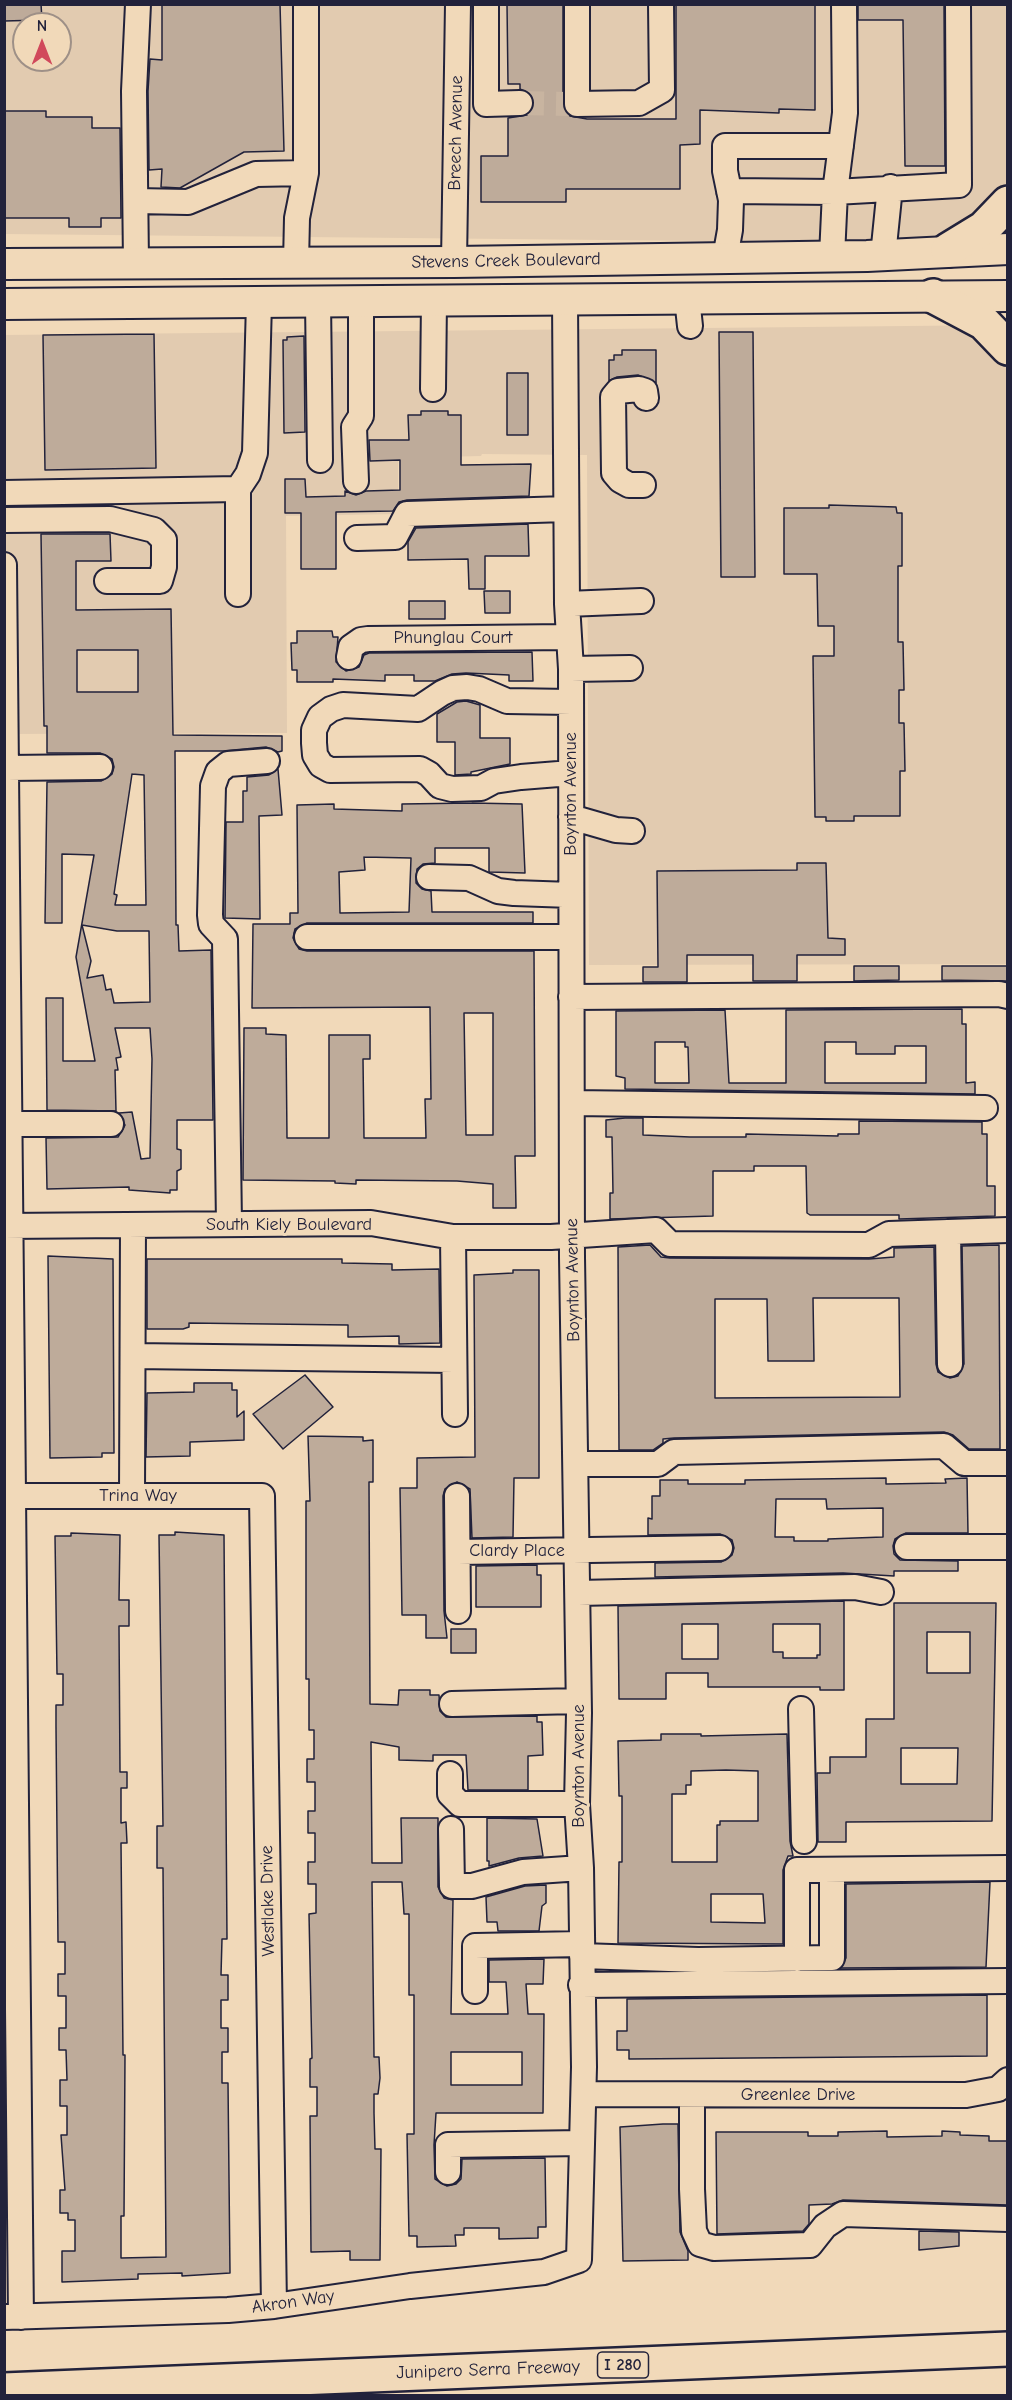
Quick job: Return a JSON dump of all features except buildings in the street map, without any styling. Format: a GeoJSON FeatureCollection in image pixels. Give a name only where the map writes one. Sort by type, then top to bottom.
{"type":"FeatureCollection","features":[{"type":"Feature","properties":{"kind":"highway"},"geometry":{"type":"LineString","coordinates":[[948,250],[984,228],[1008,203]]}},
{"type":"Feature","properties":{"kind":"highway"},"geometry":{"type":"LineString","coordinates":[[933,296],[984,323],[1008,348]]}},
{"type":"Feature","properties":{"kind":"highway","name":"Junipero Serra Freeway"},"geometry":{"type":"LineString","coordinates":[[4,2390],[1004,2349]]}},
{"type":"Feature","properties":{"kind":"main road","name":"Stevens Creek Boulevard"},"geometry":{"type":"LineString","coordinates":[[4,264],[618,260],[883,256],[948,250],[1008,249]]}},
{"type":"Feature","properties":{"kind":"main road"},"geometry":{"type":"LineString","coordinates":[[565,299],[577,281],[597,274],[618,260]]}},
{"type":"Feature","properties":{"kind":"main road"},"geometry":{"type":"LineString","coordinates":[[391,300],[411,281],[443,276],[454,262]]}},
{"type":"Feature","properties":{"kind":"main road"},"geometry":{"type":"LineString","coordinates":[[4,302],[9,291],[20,284],[48,281],[69,263]]}},
{"type":"Feature","properties":{"kind":"main road","name":"Stevens Creek Boulevard"},"geometry":{"type":"LineString","coordinates":[[4,302],[565,299],[689,312],[933,296],[1008,296]]}},
{"type":"Feature","properties":{"kind":"street"},"geometry":{"type":"LineString","coordinates":[[136,263],[136,201],[128,91],[138,4]]}},
{"type":"Feature","properties":{"kind":"street"},"geometry":{"type":"LineString","coordinates":[[296,262],[297,218],[306,173],[306,4]]}},
{"type":"Feature","properties":{"kind":"street","name":"Breech Avenue"},"geometry":{"type":"LineString","coordinates":[[454,262],[458,4]]}},
{"type":"Feature","properties":{"kind":"street"},"geometry":{"type":"LineString","coordinates":[[486,4],[486,104]]}},
{"type":"Feature","properties":{"kind":"street"},"geometry":{"type":"LineString","coordinates":[[577,4],[573,104],[639,103],[662,90],[661,4]]}},
{"type":"Feature","properties":{"kind":"street"},"geometry":{"type":"LineString","coordinates":[[832,256],[835,192],[845,113],[844,4]]}},
{"type":"Feature","properties":{"kind":"street"},"geometry":{"type":"LineString","coordinates":[[729,191],[835,192],[890,187],[959,185],[958,4]]}},
{"type":"Feature","properties":{"kind":"street"},"geometry":{"type":"LineString","coordinates":[[456,103],[519,103]]}},
{"type":"Feature","properties":{"kind":"street"},"geometry":{"type":"LineString","coordinates":[[725,258],[730,230],[725,146],[842,146]]}},
{"type":"Feature","properties":{"kind":"street"},"geometry":{"type":"LineString","coordinates":[[136,201],[188,202],[256,174],[306,173]]}},
{"type":"Feature","properties":{"kind":"street"},"geometry":{"type":"LineString","coordinates":[[883,256],[890,187]]}},
{"type":"Feature","properties":{"kind":"street","name":"Boynton Avenue"},"geometry":{"type":"LineString","coordinates":[[565,299],[567,604],[571,669],[572,1235],[578,1593],[577,1804],[581,1869],[584,2094],[579,2260]]}},
{"type":"Feature","properties":{"kind":"street"},"geometry":{"type":"LineString","coordinates":[[356,481],[354,427],[361,416],[361,300]]}},
{"type":"Feature","properties":{"kind":"street"},"geometry":{"type":"LineString","coordinates":[[433,388],[434,300]]}},
{"type":"Feature","properties":{"kind":"street"},"geometry":{"type":"LineString","coordinates":[[318,301],[320,460]]}},
{"type":"Feature","properties":{"kind":"street"},"geometry":{"type":"LineString","coordinates":[[238,594],[238,489],[248,474],[255,453],[259,302]]}},
{"type":"Feature","properties":{"kind":"street"},"geometry":{"type":"LineString","coordinates":[[644,485],[629,485],[620,480],[614,472],[613,397],[618,391],[639,389],[645,391],[646,398]]}},
{"type":"Feature","properties":{"kind":"street"},"geometry":{"type":"LineString","coordinates":[[4,493],[238,489]]}},
{"type":"Feature","properties":{"kind":"street"},"geometry":{"type":"LineString","coordinates":[[357,538],[395,537],[407,514],[566,509]]}},
{"type":"Feature","properties":{"kind":"street"},"geometry":{"type":"LineString","coordinates":[[4,520],[110,519],[154,530],[164,540],[164,567],[160,581],[107,581]]}},
{"type":"Feature","properties":{"kind":"street"},"geometry":{"type":"LineString","coordinates":[[4,565],[7,768],[6,940],[10,1124],[9,1404],[14,1496],[9,1546],[13,2317]]}},
{"type":"Feature","properties":{"kind":"street"},"geometry":{"type":"LineString","coordinates":[[567,604],[641,601]]}},
{"type":"Feature","properties":{"kind":"street","name":"Phunglau Court"},"geometry":{"type":"LineString","coordinates":[[349,657],[351,647],[360,640],[368,639],[568,637]]}},
{"type":"Feature","properties":{"kind":"street"},"geometry":{"type":"LineString","coordinates":[[571,669],[630,668]]}},
{"type":"Feature","properties":{"kind":"street"},"geometry":{"type":"LineString","coordinates":[[571,702],[507,700],[479,689],[467,687],[453,688],[418,709],[343,705],[331,709],[320,717],[314,730],[314,743],[315,755],[321,765],[330,770],[420,769],[440,786],[452,789],[481,788],[494,781],[571,773]]}},
{"type":"Feature","properties":{"kind":"street"},"geometry":{"type":"LineString","coordinates":[[229,1224],[225,939],[211,924],[210,915],[213,786],[218,772],[228,764],[267,762]]}},
{"type":"Feature","properties":{"kind":"street"},"geometry":{"type":"LineString","coordinates":[[7,768],[100,767]]}},
{"type":"Feature","properties":{"kind":"street"},"geometry":{"type":"LineString","coordinates":[[571,818],[616,830],[632,831]]}},
{"type":"Feature","properties":{"kind":"street"},"geometry":{"type":"LineString","coordinates":[[429,877],[469,878],[498,891],[571,895]]}},
{"type":"Feature","properties":{"kind":"street"},"geometry":{"type":"LineString","coordinates":[[307,937],[571,937]]}},
{"type":"Feature","properties":{"kind":"street"},"geometry":{"type":"LineString","coordinates":[[572,997],[988,994],[1008,996]]}},
{"type":"Feature","properties":{"kind":"street"},"geometry":{"type":"LineString","coordinates":[[572,1103],[985,1108]]}},
{"type":"Feature","properties":{"kind":"street"},"geometry":{"type":"LineString","coordinates":[[10,1124],[111,1124]]}},
{"type":"Feature","properties":{"kind":"street","name":"South Kiely Boulevard"},"geometry":{"type":"LineString","coordinates":[[8,1226],[371,1223],[453,1237],[572,1235],[656,1230],[670,1244],[869,1245],[889,1234],[1008,1230]]}},
{"type":"Feature","properties":{"kind":"street"},"geometry":{"type":"LineString","coordinates":[[132,1496],[133,1225]]}},
{"type":"Feature","properties":{"kind":"street"},"geometry":{"type":"LineString","coordinates":[[948,1232],[950,1364]]}},
{"type":"Feature","properties":{"kind":"street"},"geometry":{"type":"LineString","coordinates":[[453,1237],[455,1414]]}},
{"type":"Feature","properties":{"kind":"street"},"geometry":{"type":"LineString","coordinates":[[134,1356],[454,1360]]}},
{"type":"Feature","properties":{"kind":"street"},"geometry":{"type":"LineString","coordinates":[[576,1464],[658,1464],[674,1452],[944,1446],[964,1463],[1008,1463]]}},
{"type":"Feature","properties":{"kind":"street","name":"Trina Way"},"geometry":{"type":"LineString","coordinates":[[14,1496],[262,1496]]}},
{"type":"Feature","properties":{"kind":"street","name":"Westlake Drive"},"geometry":{"type":"LineString","coordinates":[[262,1496],[274,2306]]}},
{"type":"Feature","properties":{"kind":"street","name":"Clardy Place"},"geometry":{"type":"LineString","coordinates":[[457,1496],[458,1611]]}},
{"type":"Feature","properties":{"kind":"street"},"geometry":{"type":"LineString","coordinates":[[907,1547],[1008,1547]]}},
{"type":"Feature","properties":{"kind":"street","name":"Clardy Place"},"geometry":{"type":"LineString","coordinates":[[458,1552],[720,1548]]}},
{"type":"Feature","properties":{"kind":"street"},"geometry":{"type":"LineString","coordinates":[[578,1593],[855,1587],[881,1592]]}},
{"type":"Feature","properties":{"kind":"street"},"geometry":{"type":"LineString","coordinates":[[452,1704],[578,1701]]}},
{"type":"Feature","properties":{"kind":"street"},"geometry":{"type":"LineString","coordinates":[[801,1709],[804,1840]]}},
{"type":"Feature","properties":{"kind":"street"},"geometry":{"type":"LineString","coordinates":[[450,1774],[450,1794],[460,1804],[577,1804]]}},
{"type":"Feature","properties":{"kind":"street"},"geometry":{"type":"LineString","coordinates":[[452,1829],[452,1886],[472,1886],[523,1872],[581,1869]]}},
{"type":"Feature","properties":{"kind":"street"},"geometry":{"type":"LineString","coordinates":[[797,1959],[797,1870],[1008,1868]]}},
{"type":"Feature","properties":{"kind":"street"},"geometry":{"type":"LineString","coordinates":[[475,1991],[475,1946],[582,1950],[698,1960],[832,1958],[831,1870]]}},
{"type":"Feature","properties":{"kind":"street"},"geometry":{"type":"LineString","coordinates":[[581,1985],[1008,1981]]}},
{"type":"Feature","properties":{"kind":"street","name":"Greenlee Drive"},"geometry":{"type":"LineString","coordinates":[[584,2094],[966,2095],[1005,2087]]}},
{"type":"Feature","properties":{"kind":"street"},"geometry":{"type":"LineString","coordinates":[[692,2096],[694,2231],[700,2244],[714,2248],[810,2245],[825,2226],[843,2214],[1008,2218]]}},
{"type":"Feature","properties":{"kind":"street"},"geometry":{"type":"LineString","coordinates":[[448,2172],[448,2145],[582,2144]]}},
{"type":"Feature","properties":{"kind":"street","name":"Akron Way"},"geometry":{"type":"LineString","coordinates":[[13,2317],[228,2310],[274,2306],[410,2286],[544,2272],[579,2260]]}},
{"type":"Feature","properties":{"kind":"shaded area"},"geometry":{"type":"Polygon","coordinates":[[[5,5],[1007,5],[1007,244],[5,234],[5,5]]]}},
{"type":"Feature","properties":{"kind":"shaded area"},"geometry":{"type":"Polygon","coordinates":[[[1007,325],[1007,964],[589,965],[587,455],[482,454],[481,456],[398,458],[398,514],[286,516],[287,733],[5,734],[4,335],[1007,325]]]}},
{"type":"Feature","properties":{"kind":"tunnel"},"geometry":{"type":"LineString","coordinates":[[520,103],[569,104]]}}]}
